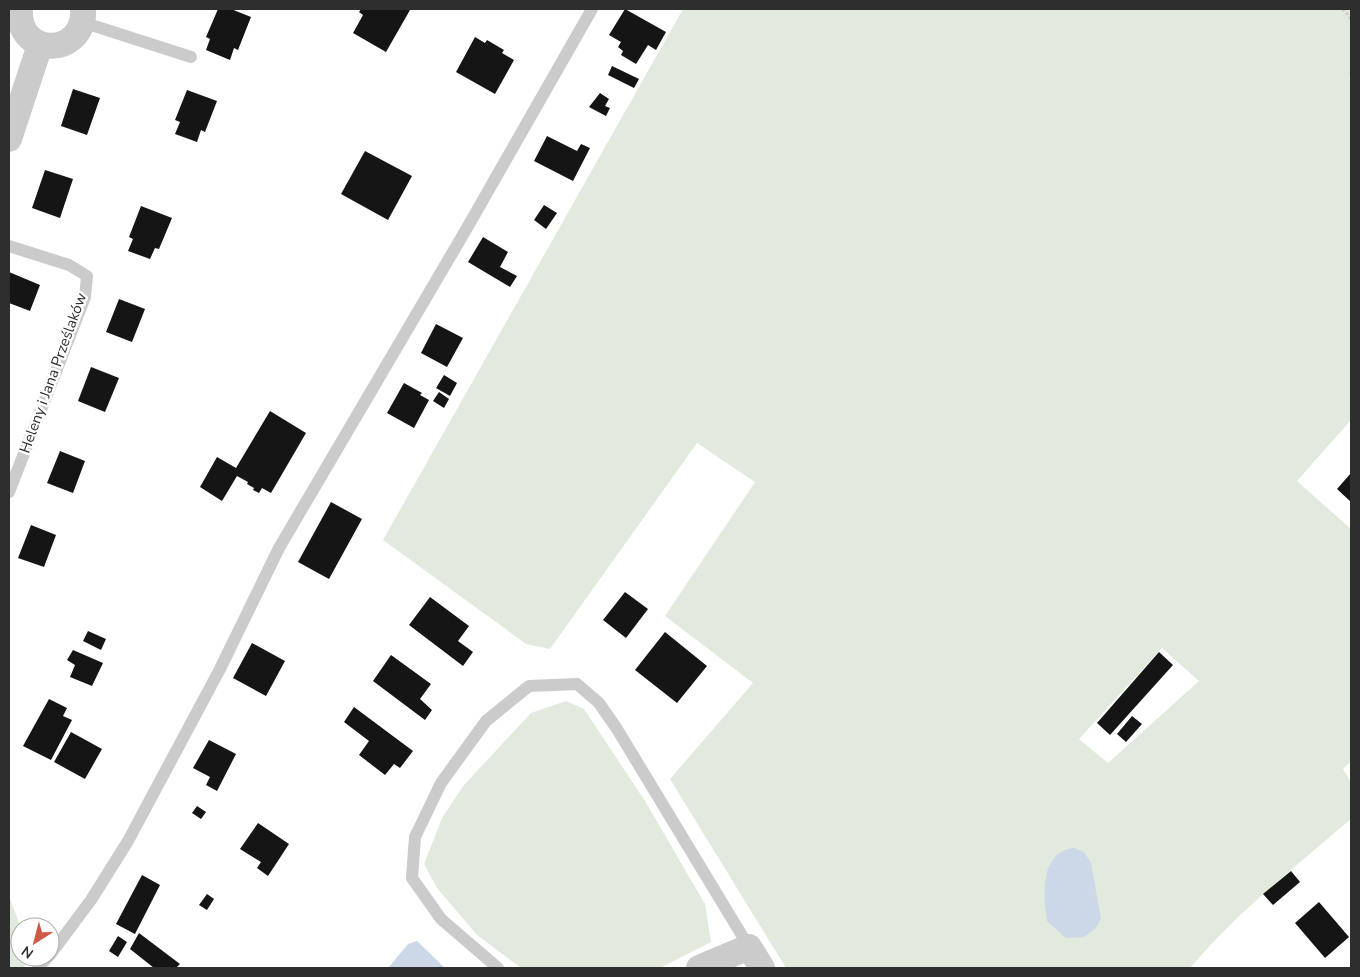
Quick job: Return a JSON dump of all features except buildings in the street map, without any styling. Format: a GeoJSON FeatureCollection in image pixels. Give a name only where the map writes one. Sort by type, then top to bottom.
{"type":"FeatureCollection","features":[{"type":"Feature","properties":{"kind":"street"},"geometry":{"type":"LineString","coordinates":[[20,9],[23,30],[30,39],[40,45],[54,46],[66,43],[77,34],[83,15]]}},
{"type":"Feature","properties":{"kind":"street"},"geometry":{"type":"LineString","coordinates":[[9,139],[40,45]]}},
{"type":"Feature","properties":{"kind":"street"},"geometry":{"type":"LineString","coordinates":[[699,968],[756,958]]}},
{"type":"Feature","properties":{"kind":"lane"},"geometry":{"type":"LineString","coordinates":[[60,941],[91,900],[132,834],[220,669],[279,548],[453,252],[592,9]]}},
{"type":"Feature","properties":{"kind":"lane"},"geometry":{"type":"LineString","coordinates":[[83,15],[190,57]]}},
{"type":"Feature","properties":{"kind":"lane","name":"Heleny i Jana Prześlaków"},"geometry":{"type":"LineString","coordinates":[[9,246],[69,265],[86,276],[84,297],[9,492]]}},
{"type":"Feature","properties":{"kind":"lane"},"geometry":{"type":"LineString","coordinates":[[498,968],[441,919],[412,878],[414,837],[441,783],[486,721],[529,686],[577,684],[599,703],[664,805],[756,958]]}},
{"type":"Feature","properties":{"kind":"path"},"geometry":{"type":"LineString","coordinates":[[1343,9],[1351,19]]}},
{"type":"Feature","properties":{"kind":"shaded area"},"geometry":{"type":"Polygon","coordinates":[[[683,9],[1351,9],[1351,420],[1297,481],[1351,529],[1351,761],[1343,769],[1351,782],[1351,819],[1247,909],[1208,947],[1190,968],[786,968],[670,779],[753,683],[665,616],[755,482],[697,443],[550,649],[526,644],[383,540],[683,9]],[[1162,648],[1079,739],[1108,763],[1199,681],[1162,648]]]}},
{"type":"Feature","properties":{"kind":"shaded area"},"geometry":{"type":"Polygon","coordinates":[[[566,701],[584,709],[645,801],[705,904],[711,942],[660,968],[521,968],[477,935],[437,888],[424,864],[442,818],[464,785],[531,713],[566,701]]]}},
{"type":"Feature","properties":{"kind":"shaded area"},"geometry":{"type":"Polygon","coordinates":[[[9,897],[17,917],[10,917],[10,967],[25,968],[9,968],[9,897]]]}},
{"type":"Feature","properties":{"kind":"water"},"geometry":{"type":"Polygon","coordinates":[[[1074,848],[1084,852],[1091,863],[1101,919],[1095,929],[1084,937],[1066,938],[1047,921],[1045,887],[1049,866],[1055,857],[1063,851],[1074,848]]]}},
{"type":"Feature","properties":{"kind":"water"},"geometry":{"type":"Polygon","coordinates":[[[417,941],[445,968],[388,968],[408,944],[417,941]]]}}]}
